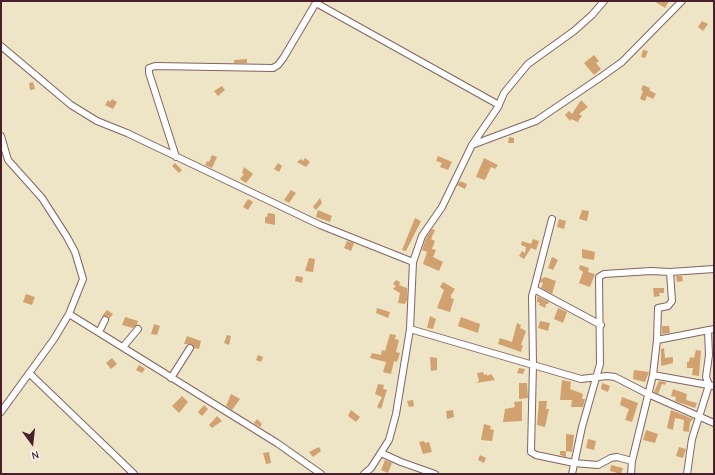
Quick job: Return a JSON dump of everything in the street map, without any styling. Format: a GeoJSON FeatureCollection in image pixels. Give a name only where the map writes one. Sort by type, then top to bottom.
{"type":"FeatureCollection","features":[{"type":"Feature","properties":{"kind":"street"},"geometry":{"type":"LineString","coordinates":[[364,474],[371,468],[389,440],[396,414],[410,329],[413,262],[422,236],[442,207],[472,146],[499,105],[504,93],[528,64],[574,31],[592,16],[604,1]]}},
{"type":"Feature","properties":{"kind":"street"},"geometry":{"type":"LineString","coordinates":[[472,146],[536,121],[601,77],[622,62],[682,1]]}},
{"type":"Feature","properties":{"kind":"street"},"geometry":{"type":"LineString","coordinates":[[176,158],[148,71],[151,66],[272,68],[278,65],[284,57],[317,2],[499,105]]}},
{"type":"Feature","properties":{"kind":"street"},"geometry":{"type":"LineString","coordinates":[[1,46],[71,105],[97,121],[127,133],[176,158],[320,225],[413,262]]}},
{"type":"Feature","properties":{"kind":"street"},"geometry":{"type":"LineString","coordinates":[[1,136],[8,160],[42,198],[67,237],[75,252],[84,279],[69,314],[1,412]]}},
{"type":"Feature","properties":{"kind":"street"},"geometry":{"type":"LineString","coordinates":[[552,219],[532,296],[531,322],[533,364],[531,452],[536,456],[574,463],[598,465],[616,457],[632,461]]}},
{"type":"Feature","properties":{"kind":"street"},"geometry":{"type":"LineString","coordinates":[[572,474],[600,364],[601,325],[599,281],[601,276],[651,271],[670,272],[714,269]]}},
{"type":"Feature","properties":{"kind":"street"},"geometry":{"type":"LineString","coordinates":[[631,474],[632,461],[653,375],[657,340],[658,308],[668,306],[672,302],[670,272]]}},
{"type":"Feature","properties":{"kind":"street"},"geometry":{"type":"LineString","coordinates":[[534,289],[601,325]]}},
{"type":"Feature","properties":{"kind":"street"},"geometry":{"type":"LineString","coordinates":[[69,314],[277,443],[321,474]]}},
{"type":"Feature","properties":{"kind":"street"},"geometry":{"type":"LineString","coordinates":[[99,332],[105,320]]}},
{"type":"Feature","properties":{"kind":"street"},"geometry":{"type":"LineString","coordinates":[[123,347],[138,329]]}},
{"type":"Feature","properties":{"kind":"street"},"geometry":{"type":"LineString","coordinates":[[410,329],[581,379],[589,380],[596,377],[615,378],[714,423]]}},
{"type":"Feature","properties":{"kind":"street"},"geometry":{"type":"LineString","coordinates":[[657,340],[711,330],[706,377],[712,386]]}},
{"type":"Feature","properties":{"kind":"street"},"geometry":{"type":"LineString","coordinates":[[171,378],[190,348]]}},
{"type":"Feature","properties":{"kind":"street"},"geometry":{"type":"LineString","coordinates":[[29,373],[134,474]]}},
{"type":"Feature","properties":{"kind":"street"},"geometry":{"type":"LineString","coordinates":[[653,375],[712,386]]}},
{"type":"Feature","properties":{"kind":"street"},"geometry":{"type":"LineString","coordinates":[[687,474],[692,439],[699,416],[712,386]]}},
{"type":"Feature","properties":{"kind":"street"},"geometry":{"type":"LineString","coordinates":[[381,453],[435,474]]}},
{"type":"Feature","properties":{"kind":"building"},"geometry":{"type":"Polygon","coordinates":[[[654,1],[669,1],[665,8],[654,1]]]}},
{"type":"Feature","properties":{"kind":"building"},"geometry":{"type":"Polygon","coordinates":[[[702,21],[708,24],[703,31],[698,27],[702,21]]]}},
{"type":"Feature","properties":{"kind":"building"},"geometry":{"type":"Polygon","coordinates":[[[643,50],[648,51],[645,58],[641,57],[643,50]]]}},
{"type":"Feature","properties":{"kind":"building"},"geometry":{"type":"Polygon","coordinates":[[[594,55],[599,61],[596,63],[601,69],[594,75],[584,63],[594,55]]]}},
{"type":"Feature","properties":{"kind":"building"},"geometry":{"type":"Polygon","coordinates":[[[247,59],[247,63],[234,63],[234,60],[247,59]]]}},
{"type":"Feature","properties":{"kind":"building"},"geometry":{"type":"Polygon","coordinates":[[[33,82],[35,89],[30,90],[29,83],[33,82]]]}},
{"type":"Feature","properties":{"kind":"building"},"geometry":{"type":"Polygon","coordinates":[[[643,85],[650,88],[649,90],[656,94],[653,99],[647,96],[645,101],[640,99],[643,91],[641,90],[643,85]]]}},
{"type":"Feature","properties":{"kind":"building"},"geometry":{"type":"Polygon","coordinates":[[[222,86],[225,90],[218,96],[214,91],[222,86]]]}},
{"type":"Feature","properties":{"kind":"building"},"geometry":{"type":"Polygon","coordinates":[[[112,99],[117,102],[113,109],[105,105],[108,100],[110,102],[112,99]]]}},
{"type":"Feature","properties":{"kind":"building"},"geometry":{"type":"Polygon","coordinates":[[[581,100],[588,107],[579,114],[582,116],[578,121],[580,123],[571,119],[570,121],[565,115],[569,111],[572,114],[581,100]]]}},
{"type":"Feature","properties":{"kind":"building"},"geometry":{"type":"Polygon","coordinates":[[[509,137],[514,138],[514,143],[508,143],[509,137]]]}},
{"type":"Feature","properties":{"kind":"building"},"geometry":{"type":"Polygon","coordinates":[[[212,155],[217,157],[212,168],[205,165],[207,161],[209,162],[212,155]]]}},
{"type":"Feature","properties":{"kind":"building"},"geometry":{"type":"Polygon","coordinates":[[[438,156],[452,162],[448,170],[440,167],[442,163],[436,161],[438,156]]]}},
{"type":"Feature","properties":{"kind":"building"},"geometry":{"type":"Polygon","coordinates":[[[305,158],[310,162],[306,167],[297,162],[301,159],[303,161],[305,158]]]}},
{"type":"Feature","properties":{"kind":"building"},"geometry":{"type":"Polygon","coordinates":[[[484,158],[498,165],[495,169],[491,167],[485,180],[476,177],[484,158]]]}},
{"type":"Feature","properties":{"kind":"building"},"geometry":{"type":"Polygon","coordinates":[[[175,163],[182,170],[179,173],[172,166],[175,163]]]}},
{"type":"Feature","properties":{"kind":"building"},"geometry":{"type":"Polygon","coordinates":[[[278,163],[282,166],[279,172],[274,169],[278,163]]]}},
{"type":"Feature","properties":{"kind":"building"},"geometry":{"type":"Polygon","coordinates":[[[244,167],[253,174],[246,183],[240,179],[244,174],[242,173],[244,167]]]}},
{"type":"Feature","properties":{"kind":"building"},"geometry":{"type":"Polygon","coordinates":[[[460,181],[467,184],[465,189],[457,185],[460,181]]]}},
{"type":"Feature","properties":{"kind":"building"},"geometry":{"type":"Polygon","coordinates":[[[291,190],[296,193],[289,203],[284,200],[291,190]]]}},
{"type":"Feature","properties":{"kind":"building"},"geometry":{"type":"Polygon","coordinates":[[[320,198],[322,203],[316,210],[313,207],[320,198]]]}},
{"type":"Feature","properties":{"kind":"building"},"geometry":{"type":"Polygon","coordinates":[[[248,199],[253,202],[248,210],[243,207],[248,199]]]}},
{"type":"Feature","properties":{"kind":"building"},"geometry":{"type":"Polygon","coordinates":[[[318,210],[332,216],[330,222],[316,217],[318,210]]]}},
{"type":"Feature","properties":{"kind":"building"},"geometry":{"type":"Polygon","coordinates":[[[582,210],[589,211],[587,221],[579,219],[582,210]]]}},
{"type":"Feature","properties":{"kind":"building"},"geometry":{"type":"Polygon","coordinates":[[[268,213],[275,214],[275,225],[265,223],[265,217],[267,217],[268,213]]]}},
{"type":"Feature","properties":{"kind":"building"},"geometry":{"type":"Polygon","coordinates":[[[415,218],[421,221],[406,251],[402,250],[415,218]]]}},
{"type":"Feature","properties":{"kind":"building"},"geometry":{"type":"Polygon","coordinates":[[[559,219],[566,221],[564,229],[557,227],[559,219]]]}},
{"type":"Feature","properties":{"kind":"building"},"geometry":{"type":"Polygon","coordinates":[[[432,229],[435,230],[431,239],[435,241],[432,249],[436,250],[433,257],[443,262],[439,271],[423,264],[427,252],[422,250],[426,238],[432,229]]]}},
{"type":"Feature","properties":{"kind":"building"},"geometry":{"type":"Polygon","coordinates":[[[533,239],[539,241],[536,250],[531,248],[524,259],[519,256],[522,251],[525,253],[526,247],[521,245],[522,241],[531,244],[533,239]]]}},
{"type":"Feature","properties":{"kind":"building"},"geometry":{"type":"Polygon","coordinates":[[[347,241],[354,243],[351,251],[344,248],[347,241]]]}},
{"type":"Feature","properties":{"kind":"building"},"geometry":{"type":"Polygon","coordinates":[[[582,249],[595,252],[594,260],[582,258],[582,249]]]}},
{"type":"Feature","properties":{"kind":"building"},"geometry":{"type":"Polygon","coordinates":[[[552,257],[558,260],[553,270],[548,268],[552,257]]]}},
{"type":"Feature","properties":{"kind":"building"},"geometry":{"type":"Polygon","coordinates":[[[309,258],[315,259],[313,272],[305,271],[309,258]]]}},
{"type":"Feature","properties":{"kind":"building"},"geometry":{"type":"Polygon","coordinates":[[[580,265],[589,268],[588,272],[595,274],[590,287],[579,283],[583,272],[579,269],[580,265]]]}},
{"type":"Feature","properties":{"kind":"building"},"geometry":{"type":"Polygon","coordinates":[[[296,276],[303,277],[302,283],[295,281],[296,276]]]}},
{"type":"Feature","properties":{"kind":"building"},"geometry":{"type":"Polygon","coordinates":[[[676,276],[682,276],[683,281],[677,282],[676,276]]]}},
{"type":"Feature","properties":{"kind":"building"},"geometry":{"type":"Polygon","coordinates":[[[545,277],[556,281],[552,294],[541,288],[543,283],[540,282],[541,279],[545,277]]]}},
{"type":"Feature","properties":{"kind":"building"},"geometry":{"type":"Polygon","coordinates":[[[396,280],[400,282],[399,285],[407,288],[407,300],[405,304],[398,303],[400,293],[393,289],[396,286],[393,284],[396,280]]]}},
{"type":"Feature","properties":{"kind":"building"},"geometry":{"type":"Polygon","coordinates":[[[443,282],[455,289],[451,295],[451,298],[454,299],[450,312],[437,308],[444,290],[440,287],[443,282]]]}},
{"type":"Feature","properties":{"kind":"building"},"geometry":{"type":"Polygon","coordinates":[[[653,288],[664,288],[664,293],[659,293],[660,296],[654,297],[653,288]]]}},
{"type":"Feature","properties":{"kind":"building"},"geometry":{"type":"Polygon","coordinates":[[[26,294],[35,297],[32,305],[23,302],[26,294]]]}},
{"type":"Feature","properties":{"kind":"building"},"geometry":{"type":"Polygon","coordinates":[[[537,296],[549,302],[546,304],[545,308],[537,302],[537,296]]]}},
{"type":"Feature","properties":{"kind":"building"},"geometry":{"type":"Polygon","coordinates":[[[377,308],[390,312],[388,318],[376,313],[377,308]]]}},
{"type":"Feature","properties":{"kind":"building"},"geometry":{"type":"Polygon","coordinates":[[[558,308],[567,312],[563,323],[554,319],[558,308]]]}},
{"type":"Feature","properties":{"kind":"building"},"geometry":{"type":"Polygon","coordinates":[[[107,310],[113,314],[109,319],[107,316],[102,316],[107,310]]]}},
{"type":"Feature","properties":{"kind":"building"},"geometry":{"type":"Polygon","coordinates":[[[430,316],[436,319],[433,329],[427,328],[430,316]]]}},
{"type":"Feature","properties":{"kind":"building"},"geometry":{"type":"Polygon","coordinates":[[[125,317],[138,321],[137,325],[133,328],[122,325],[125,317]]]}},
{"type":"Feature","properties":{"kind":"building"},"geometry":{"type":"Polygon","coordinates":[[[461,317],[480,324],[478,333],[458,326],[461,317]]]}},
{"type":"Feature","properties":{"kind":"building"},"geometry":{"type":"Polygon","coordinates":[[[540,321],[550,323],[548,331],[538,328],[540,321]]]}},
{"type":"Feature","properties":{"kind":"building"},"geometry":{"type":"Polygon","coordinates":[[[517,323],[521,325],[520,328],[526,331],[521,345],[523,345],[521,352],[498,344],[500,338],[512,342],[517,323]]]}},
{"type":"Feature","properties":{"kind":"building"},"geometry":{"type":"Polygon","coordinates":[[[154,324],[160,326],[157,335],[151,334],[154,324]]]}},
{"type":"Feature","properties":{"kind":"building"},"geometry":{"type":"Polygon","coordinates":[[[662,326],[669,326],[670,333],[662,334],[662,326]]]}},
{"type":"Feature","properties":{"kind":"building"},"geometry":{"type":"Polygon","coordinates":[[[390,334],[396,335],[395,339],[399,340],[396,352],[400,353],[397,362],[394,361],[391,374],[383,372],[386,362],[370,358],[372,353],[381,355],[382,350],[385,351],[390,334]]]}},
{"type":"Feature","properties":{"kind":"building"},"geometry":{"type":"Polygon","coordinates":[[[227,335],[231,336],[229,345],[224,343],[227,335]]]}},
{"type":"Feature","properties":{"kind":"building"},"geometry":{"type":"Polygon","coordinates":[[[187,336],[201,341],[199,349],[194,348],[192,344],[184,344],[187,336]]]}},
{"type":"Feature","properties":{"kind":"building"},"geometry":{"type":"Polygon","coordinates":[[[664,348],[665,358],[673,357],[673,363],[661,366],[661,349],[664,348]]]}},
{"type":"Feature","properties":{"kind":"building"},"geometry":{"type":"Polygon","coordinates":[[[696,350],[701,351],[699,376],[692,375],[693,368],[687,368],[687,362],[689,362],[690,357],[694,358],[696,350]]]}},
{"type":"Feature","properties":{"kind":"building"},"geometry":{"type":"Polygon","coordinates":[[[258,355],[263,357],[261,362],[256,360],[258,355]]]}},
{"type":"Feature","properties":{"kind":"building"},"geometry":{"type":"Polygon","coordinates":[[[430,357],[437,358],[437,370],[431,371],[430,357]]]}},
{"type":"Feature","properties":{"kind":"building"},"geometry":{"type":"Polygon","coordinates":[[[112,358],[117,364],[111,369],[106,363],[112,358]]]}},
{"type":"Feature","properties":{"kind":"building"},"geometry":{"type":"Polygon","coordinates":[[[139,365],[145,369],[142,373],[136,370],[139,365]]]}},
{"type":"Feature","properties":{"kind":"building"},"geometry":{"type":"Polygon","coordinates":[[[519,368],[525,369],[523,374],[517,373],[519,368]]]}},
{"type":"Feature","properties":{"kind":"building"},"geometry":{"type":"Polygon","coordinates":[[[634,370],[649,372],[645,382],[633,379],[634,370]]]}},
{"type":"Feature","properties":{"kind":"building"},"geometry":{"type":"Polygon","coordinates":[[[483,372],[484,375],[487,374],[487,376],[491,374],[495,380],[476,383],[479,381],[477,373],[483,372]]]}},
{"type":"Feature","properties":{"kind":"building"},"geometry":{"type":"Polygon","coordinates":[[[562,380],[571,382],[570,389],[583,394],[582,399],[585,399],[583,407],[571,407],[572,400],[560,400],[562,380]]]}},
{"type":"Feature","properties":{"kind":"building"},"geometry":{"type":"Polygon","coordinates":[[[659,381],[666,382],[665,385],[662,384],[658,394],[654,392],[659,381]]]}},
{"type":"Feature","properties":{"kind":"building"},"geometry":{"type":"Polygon","coordinates":[[[519,383],[527,383],[528,398],[519,399],[519,383]]]}},
{"type":"Feature","properties":{"kind":"building"},"geometry":{"type":"Polygon","coordinates":[[[602,383],[610,386],[608,392],[601,389],[602,383]]]}},
{"type":"Feature","properties":{"kind":"building"},"geometry":{"type":"Polygon","coordinates":[[[378,384],[384,385],[383,389],[387,390],[381,409],[377,407],[382,397],[375,394],[378,384]]]}},
{"type":"Feature","properties":{"kind":"building"},"geometry":{"type":"Polygon","coordinates":[[[673,389],[687,394],[686,400],[697,403],[695,408],[675,401],[676,397],[671,396],[673,389]]]}},
{"type":"Feature","properties":{"kind":"building"},"geometry":{"type":"Polygon","coordinates":[[[231,394],[240,399],[232,410],[226,406],[231,394]]]}},
{"type":"Feature","properties":{"kind":"building"},"geometry":{"type":"Polygon","coordinates":[[[182,396],[188,402],[179,413],[172,406],[182,396]]]}},
{"type":"Feature","properties":{"kind":"building"},"geometry":{"type":"Polygon","coordinates":[[[622,397],[638,403],[632,422],[625,420],[629,409],[620,405],[622,397]]]}},
{"type":"Feature","properties":{"kind":"building"},"geometry":{"type":"Polygon","coordinates":[[[413,400],[414,406],[409,407],[407,401],[413,400]]]}},
{"type":"Feature","properties":{"kind":"building"},"geometry":{"type":"Polygon","coordinates":[[[522,401],[522,421],[503,422],[505,409],[515,407],[514,402],[522,401]]]}},
{"type":"Feature","properties":{"kind":"building"},"geometry":{"type":"Polygon","coordinates":[[[539,401],[547,401],[546,409],[549,409],[545,427],[537,425],[539,401]]]}},
{"type":"Feature","properties":{"kind":"building"},"geometry":{"type":"Polygon","coordinates":[[[204,405],[208,409],[202,416],[198,412],[204,405]]]}},
{"type":"Feature","properties":{"kind":"building"},"geometry":{"type":"Polygon","coordinates":[[[351,410],[360,417],[356,422],[348,416],[351,410]]]}},
{"type":"Feature","properties":{"kind":"building"},"geometry":{"type":"Polygon","coordinates":[[[453,410],[454,417],[447,419],[446,411],[453,410]]]}},
{"type":"Feature","properties":{"kind":"building"},"geometry":{"type":"Polygon","coordinates":[[[671,410],[693,419],[690,422],[689,432],[683,431],[684,420],[675,418],[673,430],[667,428],[671,410]]]}},
{"type":"Feature","properties":{"kind":"building"},"geometry":{"type":"Polygon","coordinates":[[[217,416],[222,421],[212,428],[209,425],[217,416]]]}},
{"type":"Feature","properties":{"kind":"building"},"geometry":{"type":"Polygon","coordinates":[[[257,419],[262,424],[260,427],[254,423],[257,419]]]}},
{"type":"Feature","properties":{"kind":"building"},"geometry":{"type":"Polygon","coordinates":[[[484,424],[491,426],[490,429],[494,430],[492,441],[481,440],[484,424]]]}},
{"type":"Feature","properties":{"kind":"building"},"geometry":{"type":"Polygon","coordinates":[[[646,430],[658,434],[655,443],[643,440],[646,430]]]}},
{"type":"Feature","properties":{"kind":"building"},"geometry":{"type":"Polygon","coordinates":[[[566,434],[574,435],[572,452],[566,451],[566,434]]]}},
{"type":"Feature","properties":{"kind":"building"},"geometry":{"type":"Polygon","coordinates":[[[588,439],[596,441],[594,450],[586,448],[588,439]]]}},
{"type":"Feature","properties":{"kind":"building"},"geometry":{"type":"Polygon","coordinates":[[[424,441],[425,443],[429,442],[432,452],[423,454],[419,442],[424,441]]]}},
{"type":"Feature","properties":{"kind":"building"},"geometry":{"type":"Polygon","coordinates":[[[319,447],[321,451],[313,457],[309,452],[319,447]]]}},
{"type":"Feature","properties":{"kind":"building"},"geometry":{"type":"Polygon","coordinates":[[[679,447],[686,449],[683,458],[676,456],[679,447]]]}},
{"type":"Feature","properties":{"kind":"building"},"geometry":{"type":"Polygon","coordinates":[[[560,451],[566,451],[566,457],[560,455],[560,451]]]}},
{"type":"Feature","properties":{"kind":"building"},"geometry":{"type":"Polygon","coordinates":[[[269,452],[271,463],[266,464],[263,453],[269,452]]]}},
{"type":"Feature","properties":{"kind":"building"},"geometry":{"type":"Polygon","coordinates":[[[480,455],[486,458],[484,463],[478,460],[480,455]]]}},
{"type":"Feature","properties":{"kind":"building"},"geometry":{"type":"Polygon","coordinates":[[[385,460],[392,463],[388,473],[381,470],[385,460]]]}},
{"type":"Feature","properties":{"kind":"building"},"geometry":{"type":"Polygon","coordinates":[[[611,465],[623,468],[621,474],[610,471],[611,465]]]}}]}
